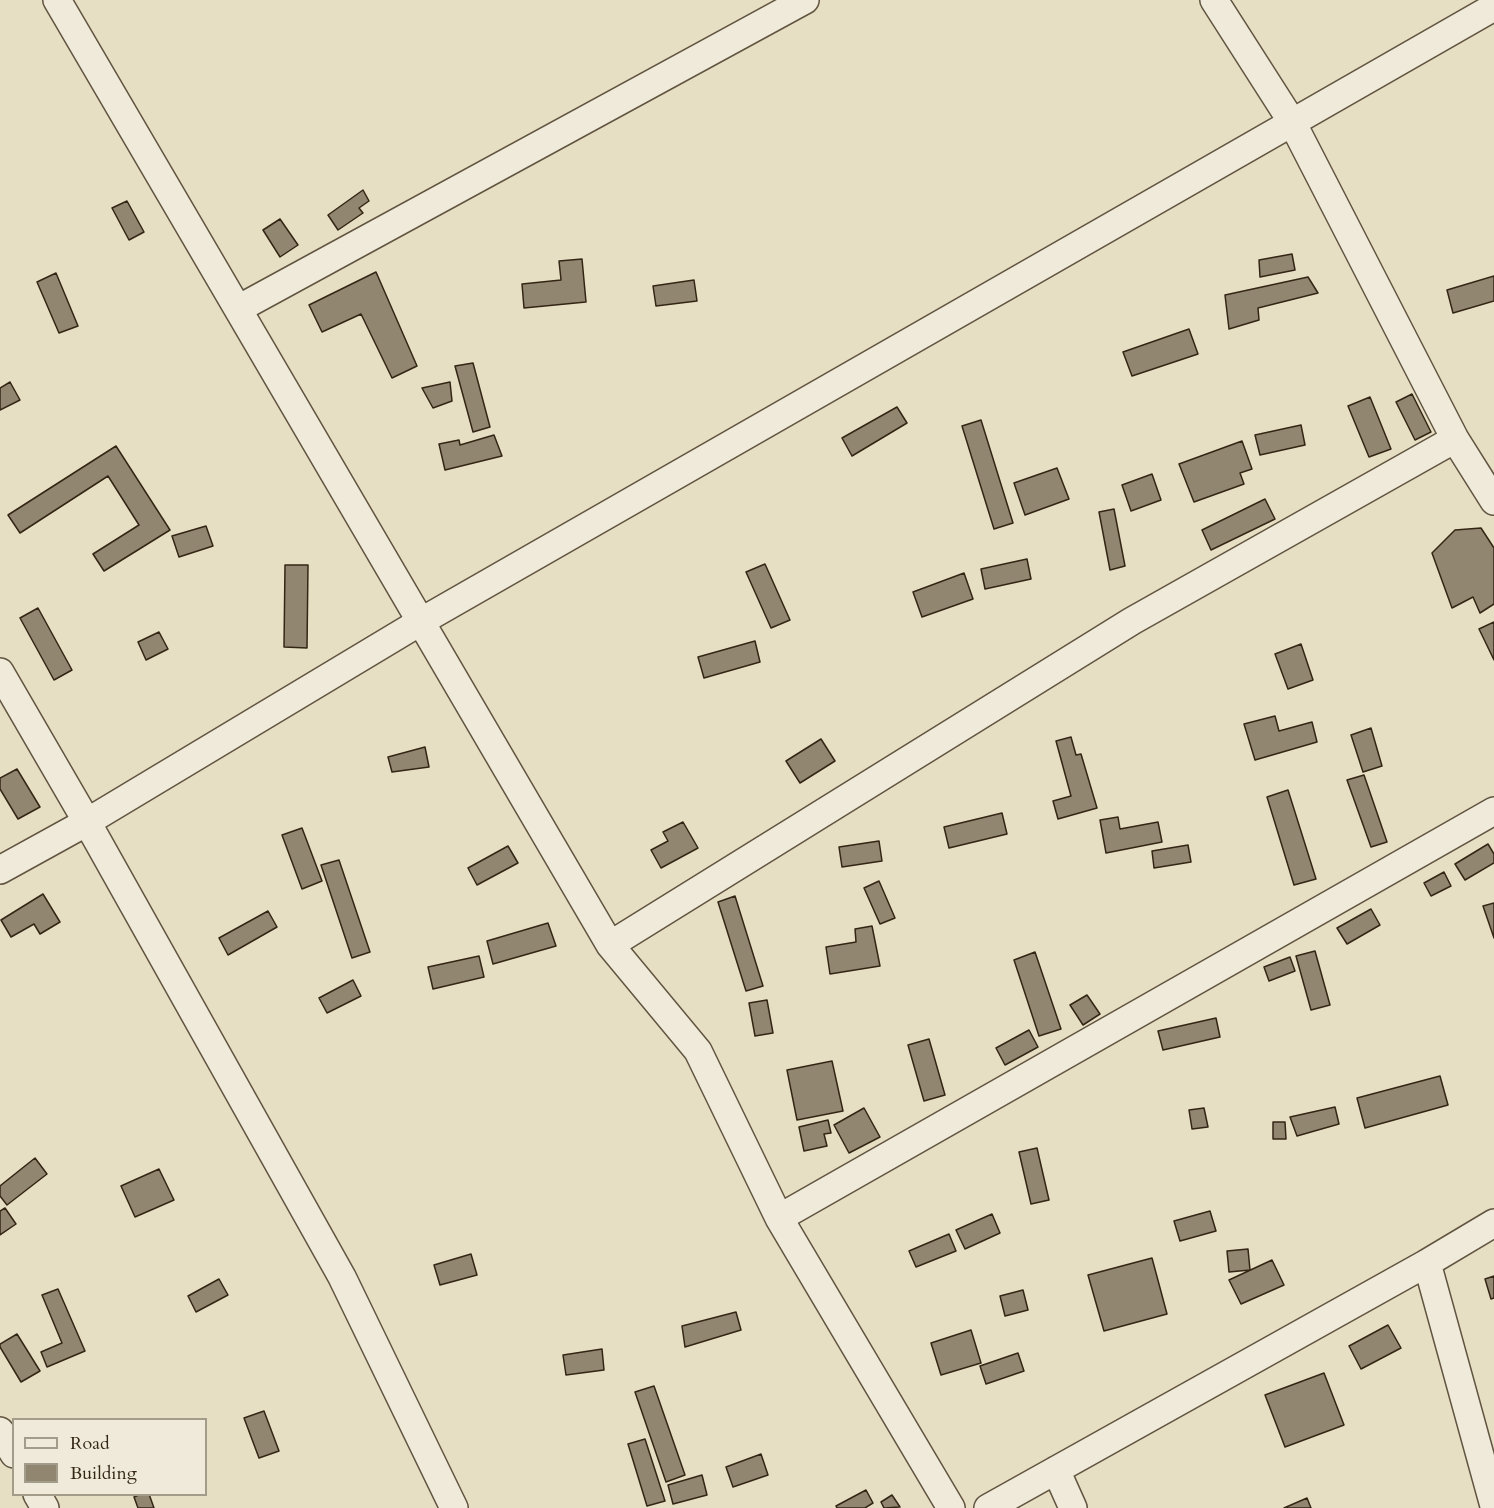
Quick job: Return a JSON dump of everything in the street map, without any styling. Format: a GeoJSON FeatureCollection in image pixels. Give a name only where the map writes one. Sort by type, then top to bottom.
{"type":"FeatureCollection","features":[{"type":"Feature","properties":{"kind":"street"},"geometry":{"type":"LineString","coordinates":[[57,0],[610,945],[698,1051],[779,1218],[951,1508]]}},
{"type":"Feature","properties":{"kind":"street"},"geometry":{"type":"LineString","coordinates":[[238,309],[805,0]]}},
{"type":"Feature","properties":{"kind":"street"},"geometry":{"type":"LineString","coordinates":[[1214,0],[1292,122],[1455,439],[1494,501]]}},
{"type":"Feature","properties":{"kind":"street"},"geometry":{"type":"LineString","coordinates":[[0,870],[87,822],[420,622],[1494,7]]}},
{"type":"Feature","properties":{"kind":"street"},"geometry":{"type":"LineString","coordinates":[[610,945],[1131,621],[1455,439]]}},
{"type":"Feature","properties":{"kind":"street"},"geometry":{"type":"LineString","coordinates":[[0,672],[87,822],[342,1277],[454,1508]]}},
{"type":"Feature","properties":{"kind":"street"},"geometry":{"type":"LineString","coordinates":[[779,1218],[1494,811]]}},
{"type":"Feature","properties":{"kind":"street"},"geometry":{"type":"LineString","coordinates":[[988,1508],[1427,1263],[1494,1223]]}},
{"type":"Feature","properties":{"kind":"street"},"geometry":{"type":"LineString","coordinates":[[1427,1263],[1494,1506]]}},
{"type":"Feature","properties":{"kind":"street"},"geometry":{"type":"LineString","coordinates":[[0,1431],[12,1451]]}},
{"type":"Feature","properties":{"kind":"street"},"geometry":{"type":"LineString","coordinates":[[1056,1470],[1073,1508]]}},
{"type":"Feature","properties":{"kind":"building"},"geometry":{"type":"Polygon","coordinates":[[[363,190],[369,201],[359,208],[363,213],[338,230],[328,215],[363,190]]]}},
{"type":"Feature","properties":{"kind":"building"},"geometry":{"type":"Polygon","coordinates":[[[127,201],[144,232],[129,240],[112,208],[127,201]]]}},
{"type":"Feature","properties":{"kind":"building"},"geometry":{"type":"Polygon","coordinates":[[[280,219],[298,245],[280,257],[263,230],[280,219]]]}},
{"type":"Feature","properties":{"kind":"building"},"geometry":{"type":"Polygon","coordinates":[[[1292,254],[1295,270],[1260,277],[1259,260],[1292,254]]]}},
{"type":"Feature","properties":{"kind":"building"},"geometry":{"type":"Polygon","coordinates":[[[582,259],[586,302],[524,308],[522,284],[561,280],[559,261],[582,259]]]}},
{"type":"Feature","properties":{"kind":"building"},"geometry":{"type":"Polygon","coordinates":[[[376,272],[417,366],[392,378],[361,314],[322,332],[309,305],[376,272]]]}},
{"type":"Feature","properties":{"kind":"building"},"geometry":{"type":"Polygon","coordinates":[[[56,273],[78,326],[59,333],[37,282],[56,273]]]}},
{"type":"Feature","properties":{"kind":"building"},"geometry":{"type":"Polygon","coordinates":[[[1494,276],[1494,301],[1453,313],[1447,290],[1494,276]]]}},
{"type":"Feature","properties":{"kind":"building"},"geometry":{"type":"Polygon","coordinates":[[[1308,277],[1318,293],[1258,308],[1259,320],[1229,329],[1225,295],[1308,277]]]}},
{"type":"Feature","properties":{"kind":"building"},"geometry":{"type":"Polygon","coordinates":[[[694,280],[697,301],[656,306],[653,286],[694,280]]]}},
{"type":"Feature","properties":{"kind":"building"},"geometry":{"type":"Polygon","coordinates":[[[1189,329],[1198,354],[1132,376],[1123,352],[1189,329]]]}},
{"type":"Feature","properties":{"kind":"building"},"geometry":{"type":"Polygon","coordinates":[[[473,363],[490,427],[473,432],[455,366],[473,363]]]}},
{"type":"Feature","properties":{"kind":"building"},"geometry":{"type":"Polygon","coordinates":[[[10,382],[20,400],[0,410],[0,388],[10,382]]]}},
{"type":"Feature","properties":{"kind":"building"},"geometry":{"type":"Polygon","coordinates":[[[450,382],[452,401],[433,408],[422,388],[450,382]]]}},
{"type":"Feature","properties":{"kind":"building"},"geometry":{"type":"Polygon","coordinates":[[[1412,394],[1431,432],[1415,440],[1396,402],[1412,394]]]}},
{"type":"Feature","properties":{"kind":"building"},"geometry":{"type":"Polygon","coordinates":[[[1370,397],[1391,449],[1369,457],[1348,406],[1370,397]]]}},
{"type":"Feature","properties":{"kind":"building"},"geometry":{"type":"Polygon","coordinates":[[[897,407],[907,423],[852,456],[842,438],[897,407]]]}},
{"type":"Feature","properties":{"kind":"building"},"geometry":{"type":"Polygon","coordinates":[[[981,420],[1013,523],[994,529],[962,426],[981,420]]]}},
{"type":"Feature","properties":{"kind":"building"},"geometry":{"type":"Polygon","coordinates":[[[1301,425],[1305,445],[1260,455],[1255,435],[1301,425]]]}},
{"type":"Feature","properties":{"kind":"building"},"geometry":{"type":"Polygon","coordinates":[[[494,435],[502,456],[445,470],[439,444],[459,440],[460,445],[494,435]]]}},
{"type":"Feature","properties":{"kind":"building"},"geometry":{"type":"Polygon","coordinates":[[[1242,441],[1252,469],[1240,473],[1244,484],[1194,502],[1179,464],[1242,441]]]}},
{"type":"Feature","properties":{"kind":"building"},"geometry":{"type":"Polygon","coordinates":[[[116,446],[170,530],[104,571],[93,554],[139,525],[108,476],[20,533],[8,515],[116,446]]]}},
{"type":"Feature","properties":{"kind":"building"},"geometry":{"type":"Polygon","coordinates":[[[1057,468],[1069,499],[1025,515],[1014,483],[1057,468]]]}},
{"type":"Feature","properties":{"kind":"building"},"geometry":{"type":"Polygon","coordinates":[[[1152,474],[1161,500],[1131,511],[1122,485],[1152,474]]]}},
{"type":"Feature","properties":{"kind":"building"},"geometry":{"type":"Polygon","coordinates":[[[1265,499],[1275,519],[1211,550],[1202,530],[1265,499]]]}},
{"type":"Feature","properties":{"kind":"building"},"geometry":{"type":"Polygon","coordinates":[[[1114,509],[1125,566],[1110,570],[1099,512],[1114,509]]]}},
{"type":"Feature","properties":{"kind":"building"},"geometry":{"type":"Polygon","coordinates":[[[206,526],[213,546],[179,557],[172,536],[206,526]]]}},
{"type":"Feature","properties":{"kind":"building"},"geometry":{"type":"Polygon","coordinates":[[[1481,528],[1494,548],[1494,604],[1480,613],[1473,597],[1452,608],[1432,553],[1455,530],[1481,528]]]}},
{"type":"Feature","properties":{"kind":"building"},"geometry":{"type":"Polygon","coordinates":[[[1027,559],[1031,579],[985,589],[981,569],[1027,559]]]}},
{"type":"Feature","properties":{"kind":"building"},"geometry":{"type":"Polygon","coordinates":[[[765,564],[790,620],[771,628],[746,572],[765,564]]]}},
{"type":"Feature","properties":{"kind":"building"},"geometry":{"type":"Polygon","coordinates":[[[285,565],[308,565],[307,648],[284,647],[285,565]]]}},
{"type":"Feature","properties":{"kind":"building"},"geometry":{"type":"Polygon","coordinates":[[[964,573],[973,599],[922,617],[913,592],[964,573]]]}},
{"type":"Feature","properties":{"kind":"building"},"geometry":{"type":"Polygon","coordinates":[[[38,608],[72,670],[54,680],[20,618],[38,608]]]}},
{"type":"Feature","properties":{"kind":"building"},"geometry":{"type":"Polygon","coordinates":[[[1494,622],[1494,660],[1479,629],[1494,622]]]}},
{"type":"Feature","properties":{"kind":"building"},"geometry":{"type":"Polygon","coordinates":[[[159,632],[168,649],[146,660],[138,642],[159,632]]]}},
{"type":"Feature","properties":{"kind":"building"},"geometry":{"type":"Polygon","coordinates":[[[755,641],[760,662],[704,678],[698,657],[755,641]]]}},
{"type":"Feature","properties":{"kind":"building"},"geometry":{"type":"Polygon","coordinates":[[[1301,644],[1313,680],[1288,689],[1275,654],[1301,644]]]}},
{"type":"Feature","properties":{"kind":"building"},"geometry":{"type":"Polygon","coordinates":[[[1275,716],[1279,731],[1312,722],[1317,742],[1255,760],[1244,724],[1275,716]]]}},
{"type":"Feature","properties":{"kind":"building"},"geometry":{"type":"Polygon","coordinates":[[[1371,728],[1382,766],[1363,772],[1351,735],[1371,728]]]}},
{"type":"Feature","properties":{"kind":"building"},"geometry":{"type":"Polygon","coordinates":[[[1071,737],[1076,755],[1081,754],[1097,808],[1058,819],[1053,801],[1071,796],[1056,741],[1071,737]]]}},
{"type":"Feature","properties":{"kind":"building"},"geometry":{"type":"Polygon","coordinates":[[[821,739],[835,761],[800,783],[786,761],[821,739]]]}},
{"type":"Feature","properties":{"kind":"building"},"geometry":{"type":"Polygon","coordinates":[[[425,747],[429,767],[392,772],[388,757],[425,747]]]}},
{"type":"Feature","properties":{"kind":"building"},"geometry":{"type":"Polygon","coordinates":[[[17,769],[40,807],[18,819],[0,789],[0,778],[17,769]]]}},
{"type":"Feature","properties":{"kind":"building"},"geometry":{"type":"Polygon","coordinates":[[[1364,775],[1387,842],[1371,847],[1347,780],[1364,775]]]}},
{"type":"Feature","properties":{"kind":"building"},"geometry":{"type":"Polygon","coordinates":[[[1288,790],[1316,879],[1294,885],[1267,797],[1288,790]]]}},
{"type":"Feature","properties":{"kind":"building"},"geometry":{"type":"Polygon","coordinates":[[[1002,813],[1007,834],[949,848],[944,827],[1002,813]]]}},
{"type":"Feature","properties":{"kind":"building"},"geometry":{"type":"Polygon","coordinates":[[[1118,817],[1120,829],[1158,822],[1162,842],[1106,853],[1100,820],[1118,817]]]}},
{"type":"Feature","properties":{"kind":"building"},"geometry":{"type":"Polygon","coordinates":[[[683,822],[698,848],[661,868],[651,850],[668,841],[663,832],[683,822]]]}},
{"type":"Feature","properties":{"kind":"building"},"geometry":{"type":"Polygon","coordinates":[[[302,828],[322,881],[302,889],[282,835],[302,828]]]}},
{"type":"Feature","properties":{"kind":"building"},"geometry":{"type":"Polygon","coordinates":[[[879,841],[882,861],[842,867],[839,847],[879,841]]]}},
{"type":"Feature","properties":{"kind":"building"},"geometry":{"type":"Polygon","coordinates":[[[1488,844],[1494,854],[1494,863],[1465,880],[1455,864],[1488,844]]]}},
{"type":"Feature","properties":{"kind":"building"},"geometry":{"type":"Polygon","coordinates":[[[1188,845],[1191,862],[1154,868],[1152,851],[1188,845]]]}},
{"type":"Feature","properties":{"kind":"building"},"geometry":{"type":"Polygon","coordinates":[[[508,846],[518,863],[477,885],[468,868],[508,846]]]}},
{"type":"Feature","properties":{"kind":"building"},"geometry":{"type":"Polygon","coordinates":[[[339,860],[370,952],[352,958],[321,865],[339,860]]]}},
{"type":"Feature","properties":{"kind":"building"},"geometry":{"type":"Polygon","coordinates":[[[1444,872],[1451,886],[1431,896],[1424,883],[1444,872]]]}},
{"type":"Feature","properties":{"kind":"building"},"geometry":{"type":"Polygon","coordinates":[[[879,881],[895,918],[880,924],[864,888],[879,881]]]}},
{"type":"Feature","properties":{"kind":"building"},"geometry":{"type":"Polygon","coordinates":[[[43,894],[60,922],[40,934],[34,924],[11,937],[1,920],[43,894]]]}},
{"type":"Feature","properties":{"kind":"building"},"geometry":{"type":"Polygon","coordinates":[[[735,896],[763,986],[746,991],[718,902],[735,896]]]}},
{"type":"Feature","properties":{"kind":"building"},"geometry":{"type":"Polygon","coordinates":[[[1494,903],[1494,938],[1483,906],[1494,903]]]}},
{"type":"Feature","properties":{"kind":"building"},"geometry":{"type":"Polygon","coordinates":[[[1371,909],[1380,925],[1347,944],[1337,928],[1371,909]]]}},
{"type":"Feature","properties":{"kind":"building"},"geometry":{"type":"Polygon","coordinates":[[[268,911],[277,927],[228,955],[219,938],[268,911]]]}},
{"type":"Feature","properties":{"kind":"building"},"geometry":{"type":"Polygon","coordinates":[[[548,923],[556,946],[493,964],[487,941],[548,923]]]}},
{"type":"Feature","properties":{"kind":"building"},"geometry":{"type":"Polygon","coordinates":[[[872,926],[880,966],[830,974],[826,947],[856,942],[855,929],[872,926]]]}},
{"type":"Feature","properties":{"kind":"building"},"geometry":{"type":"Polygon","coordinates":[[[1315,951],[1330,1005],[1311,1010],[1296,956],[1315,951]]]}},
{"type":"Feature","properties":{"kind":"building"},"geometry":{"type":"Polygon","coordinates":[[[1035,952],[1061,1029],[1039,1036],[1014,960],[1035,952]]]}},
{"type":"Feature","properties":{"kind":"building"},"geometry":{"type":"Polygon","coordinates":[[[479,956],[484,977],[433,989],[428,967],[479,956]]]}},
{"type":"Feature","properties":{"kind":"building"},"geometry":{"type":"Polygon","coordinates":[[[1290,957],[1295,971],[1269,981],[1264,967],[1290,957]]]}},
{"type":"Feature","properties":{"kind":"building"},"geometry":{"type":"Polygon","coordinates":[[[353,980],[361,996],[327,1013],[319,998],[353,980]]]}},
{"type":"Feature","properties":{"kind":"building"},"geometry":{"type":"Polygon","coordinates":[[[1087,995],[1100,1014],[1083,1025],[1070,1005],[1087,995]]]}},
{"type":"Feature","properties":{"kind":"building"},"geometry":{"type":"Polygon","coordinates":[[[767,1000],[773,1033],[755,1036],[749,1003],[767,1000]]]}},
{"type":"Feature","properties":{"kind":"building"},"geometry":{"type":"Polygon","coordinates":[[[1216,1018],[1220,1037],[1163,1050],[1158,1031],[1216,1018]]]}},
{"type":"Feature","properties":{"kind":"building"},"geometry":{"type":"Polygon","coordinates":[[[1029,1030],[1038,1047],[1005,1065],[996,1048],[1029,1030]]]}},
{"type":"Feature","properties":{"kind":"building"},"geometry":{"type":"Polygon","coordinates":[[[929,1039],[945,1095],[924,1101],[908,1045],[929,1039]]]}},
{"type":"Feature","properties":{"kind":"building"},"geometry":{"type":"Polygon","coordinates":[[[832,1061],[843,1111],[797,1120],[787,1070],[832,1061]]]}},
{"type":"Feature","properties":{"kind":"building"},"geometry":{"type":"Polygon","coordinates":[[[1440,1076],[1448,1105],[1365,1128],[1357,1098],[1440,1076]]]}},
{"type":"Feature","properties":{"kind":"building"},"geometry":{"type":"Polygon","coordinates":[[[1335,1107],[1339,1124],[1297,1136],[1290,1117],[1335,1107]]]}},
{"type":"Feature","properties":{"kind":"building"},"geometry":{"type":"Polygon","coordinates":[[[864,1108],[880,1137],[849,1153],[834,1125],[864,1108]]]}},
{"type":"Feature","properties":{"kind":"building"},"geometry":{"type":"Polygon","coordinates":[[[1204,1108],[1208,1127],[1192,1129],[1189,1110],[1204,1108]]]}},
{"type":"Feature","properties":{"kind":"building"},"geometry":{"type":"Polygon","coordinates":[[[828,1120],[831,1133],[824,1134],[827,1146],[804,1151],[799,1127],[828,1120]]]}},
{"type":"Feature","properties":{"kind":"building"},"geometry":{"type":"Polygon","coordinates":[[[1273,1122],[1285,1122],[1286,1139],[1273,1139],[1273,1122]]]}},
{"type":"Feature","properties":{"kind":"building"},"geometry":{"type":"Polygon","coordinates":[[[1037,1148],[1049,1200],[1031,1204],[1019,1152],[1037,1148]]]}},
{"type":"Feature","properties":{"kind":"building"},"geometry":{"type":"Polygon","coordinates":[[[35,1158],[47,1174],[7,1205],[0,1196],[0,1186],[35,1158]]]}},
{"type":"Feature","properties":{"kind":"building"},"geometry":{"type":"Polygon","coordinates":[[[159,1169],[174,1200],[135,1217],[121,1186],[159,1169]]]}},
{"type":"Feature","properties":{"kind":"building"},"geometry":{"type":"Polygon","coordinates":[[[5,1208],[16,1224],[0,1235],[0,1211],[5,1208]]]}},
{"type":"Feature","properties":{"kind":"building"},"geometry":{"type":"Polygon","coordinates":[[[1210,1211],[1216,1231],[1180,1241],[1174,1221],[1210,1211]]]}},
{"type":"Feature","properties":{"kind":"building"},"geometry":{"type":"Polygon","coordinates":[[[992,1214],[1000,1233],[965,1249],[956,1230],[992,1214]]]}},
{"type":"Feature","properties":{"kind":"building"},"geometry":{"type":"Polygon","coordinates":[[[949,1234],[956,1251],[916,1267],[909,1251],[949,1234]]]}},
{"type":"Feature","properties":{"kind":"building"},"geometry":{"type":"Polygon","coordinates":[[[1248,1249],[1250,1270],[1229,1272],[1227,1251],[1248,1249]]]}},
{"type":"Feature","properties":{"kind":"building"},"geometry":{"type":"Polygon","coordinates":[[[471,1254],[477,1275],[440,1285],[434,1265],[471,1254]]]}},
{"type":"Feature","properties":{"kind":"building"},"geometry":{"type":"Polygon","coordinates":[[[1152,1258],[1167,1314],[1104,1331],[1088,1275],[1152,1258]]]}},
{"type":"Feature","properties":{"kind":"building"},"geometry":{"type":"Polygon","coordinates":[[[1272,1260],[1284,1285],[1241,1304],[1229,1280],[1272,1260]]]}},
{"type":"Feature","properties":{"kind":"building"},"geometry":{"type":"Polygon","coordinates":[[[1494,1276],[1494,1298],[1491,1299],[1485,1279],[1494,1276]]]}},
{"type":"Feature","properties":{"kind":"building"},"geometry":{"type":"Polygon","coordinates":[[[219,1279],[228,1295],[196,1312],[188,1296],[219,1279]]]}},
{"type":"Feature","properties":{"kind":"building"},"geometry":{"type":"Polygon","coordinates":[[[58,1289],[85,1351],[47,1367],[41,1352],[62,1343],[42,1295],[58,1289]]]}},
{"type":"Feature","properties":{"kind":"building"},"geometry":{"type":"Polygon","coordinates":[[[1023,1290],[1028,1310],[1005,1316],[1000,1296],[1023,1290]]]}},
{"type":"Feature","properties":{"kind":"building"},"geometry":{"type":"Polygon","coordinates":[[[736,1312],[741,1330],[685,1347],[682,1326],[736,1312]]]}},
{"type":"Feature","properties":{"kind":"building"},"geometry":{"type":"Polygon","coordinates":[[[1388,1325],[1401,1348],[1361,1369],[1349,1346],[1388,1325]]]}},
{"type":"Feature","properties":{"kind":"building"},"geometry":{"type":"Polygon","coordinates":[[[971,1330],[981,1363],[941,1375],[931,1343],[971,1330]]]}},
{"type":"Feature","properties":{"kind":"building"},"geometry":{"type":"Polygon","coordinates":[[[17,1334],[40,1371],[21,1382],[0,1347],[0,1344],[17,1334]]]}},
{"type":"Feature","properties":{"kind":"building"},"geometry":{"type":"Polygon","coordinates":[[[602,1349],[604,1370],[566,1375],[563,1355],[602,1349]]]}},
{"type":"Feature","properties":{"kind":"building"},"geometry":{"type":"Polygon","coordinates":[[[1018,1353],[1024,1371],[986,1384],[980,1366],[1018,1353]]]}},
{"type":"Feature","properties":{"kind":"building"},"geometry":{"type":"Polygon","coordinates":[[[1324,1373],[1344,1425],[1285,1447],[1265,1395],[1324,1373]]]}},
{"type":"Feature","properties":{"kind":"building"},"geometry":{"type":"Polygon","coordinates":[[[654,1386],[685,1475],[666,1482],[635,1392],[654,1386]]]}},
{"type":"Feature","properties":{"kind":"building"},"geometry":{"type":"Polygon","coordinates":[[[264,1411],[279,1451],[259,1458],[244,1418],[264,1411]]]}},
{"type":"Feature","properties":{"kind":"building"},"geometry":{"type":"Polygon","coordinates":[[[645,1439],[665,1501],[647,1506],[628,1444],[645,1439]]]}},
{"type":"Feature","properties":{"kind":"building"},"geometry":{"type":"Polygon","coordinates":[[[761,1454],[768,1475],[733,1487],[726,1467],[761,1454]]]}},
{"type":"Feature","properties":{"kind":"building"},"geometry":{"type":"Polygon","coordinates":[[[702,1475],[707,1495],[673,1504],[668,1485],[702,1475]]]}},
{"type":"Feature","properties":{"kind":"building"},"geometry":{"type":"Polygon","coordinates":[[[866,1490],[873,1503],[865,1508],[837,1508],[836,1506],[866,1490]]]}},
{"type":"Feature","properties":{"kind":"building"},"geometry":{"type":"Polygon","coordinates":[[[892,1495],[900,1507],[884,1508],[881,1502],[892,1495]]]}},
{"type":"Feature","properties":{"kind":"building"},"geometry":{"type":"Polygon","coordinates":[[[150,1496],[154,1508],[138,1508],[134,1497],[150,1496]]]}},
{"type":"Feature","properties":{"kind":"building"},"geometry":{"type":"Polygon","coordinates":[[[1307,1498],[1311,1508],[1284,1508],[1307,1498]]]}}]}
